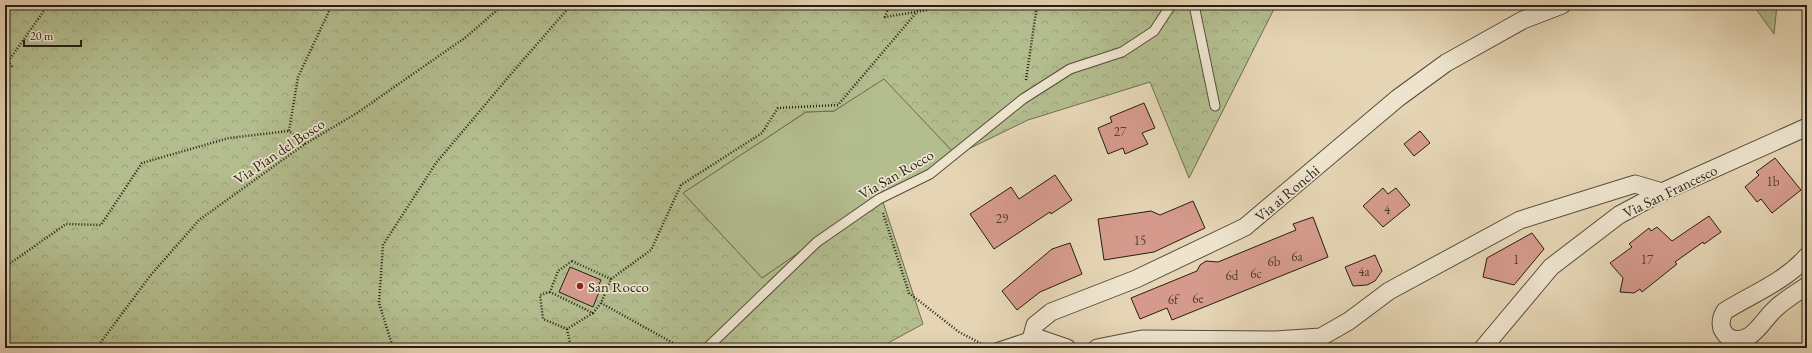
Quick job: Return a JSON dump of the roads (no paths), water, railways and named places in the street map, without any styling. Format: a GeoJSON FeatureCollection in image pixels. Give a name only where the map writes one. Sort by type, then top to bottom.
{"type":"FeatureCollection","features":[{"type":"Feature","properties":{"kind":"street","name":"Via ai Ronchi"},"geometry":{"type":"LineString","coordinates":[[1032,336],[1035,325],[1051,312],[1136,279],[1245,227],[1398,98],[1446,63],[1523,20],[1562,5]]}},
{"type":"Feature","properties":{"kind":"street","name":"Via San Francesco"},"geometry":{"type":"LineString","coordinates":[[1483,348],[1551,267],[1619,215],[1662,192],[1807,127]]}},
{"type":"Feature","properties":{"kind":"street"},"geometry":{"type":"LineString","coordinates":[[1097,348],[1142,339],[1275,340],[1320,337],[1349,322],[1390,291],[1520,220],[1635,184],[1662,192]]}},
{"type":"Feature","properties":{"kind":"street"},"geometry":{"type":"LineString","coordinates":[[1807,256],[1800,265],[1725,311],[1721,318],[1723,332],[1733,339],[1742,340],[1751,335],[1774,310],[1807,286]]}},
{"type":"Feature","properties":{"kind":"street"},"geometry":{"type":"LineString","coordinates":[[1032,336],[1067,348]]}},
{"type":"Feature","properties":{"kind":"lane","name":"Via San Rocco"},"geometry":{"type":"LineString","coordinates":[[707,348],[817,242],[879,199],[930,174],[1023,99],[1070,69],[1122,52],[1154,31],[1171,5]]}},
{"type":"Feature","properties":{"kind":"lane"},"geometry":{"type":"LineString","coordinates":[[1194,5],[1214,106]]}},
{"type":"Feature","properties":{"kind":"lane"},"geometry":{"type":"LineString","coordinates":[[996,348],[1032,336]]}},
{"type":"Feature","properties":{"kind":"place","name":"San Rocco"},"geometry":{"type":"Point","coordinates":[580,286]}}]}
